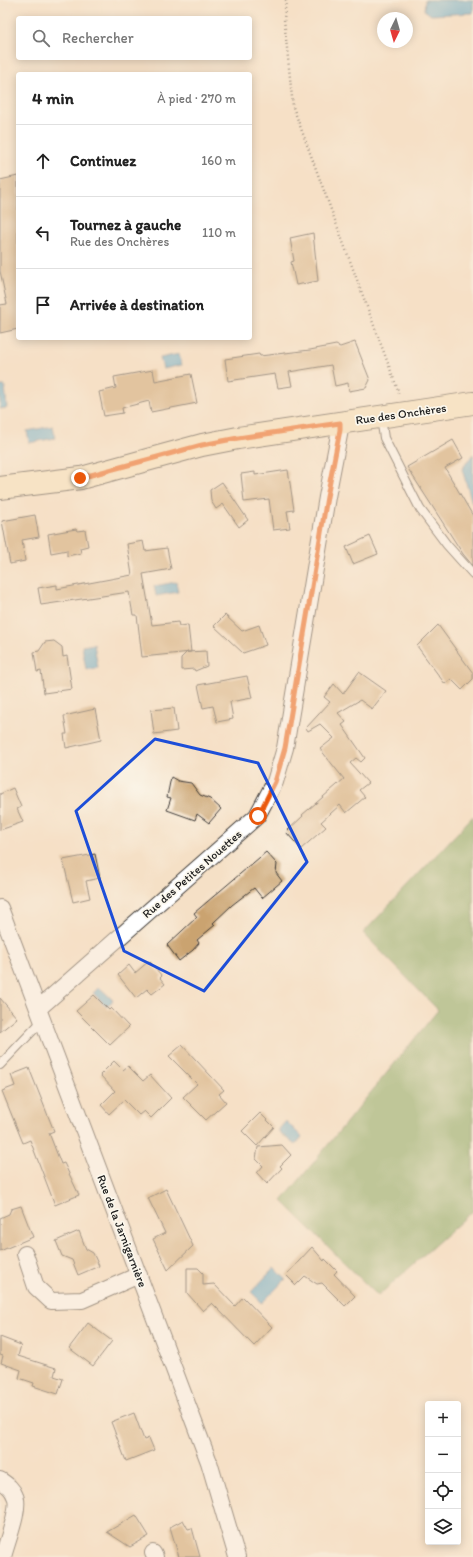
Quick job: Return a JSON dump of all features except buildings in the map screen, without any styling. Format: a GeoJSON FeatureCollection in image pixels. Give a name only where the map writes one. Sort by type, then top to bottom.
{"type":"FeatureCollection","features":[{"type":"Feature","properties":{"kind":"street","name":"Rue des Onchères"},"geometry":{"type":"LineString","coordinates":[[0,488],[80,478],[209,444],[238,438],[473,403]]}},
{"type":"Feature","properties":{"kind":"street","name":"Rue des Petites Nouettes"},"geometry":{"type":"LineString","coordinates":[[41,1014],[258,816],[275,782],[285,748],[340,423]]}},
{"type":"Feature","properties":{"kind":"street","name":"Rue de la Jarnigarnière"},"geometry":{"type":"LineString","coordinates":[[0,908],[209,1462],[237,1557]]}},
{"type":"Feature","properties":{"kind":"street"},"geometry":{"type":"LineString","coordinates":[[25,1254],[36,1287],[51,1300],[82,1300],[139,1276]]}},
{"type":"Feature","properties":{"kind":"street"},"geometry":{"type":"LineString","coordinates":[[0,1480],[10,1487],[16,1497],[17,1507],[3,1557]]}},
{"type":"Feature","properties":{"kind":"lane"},"geometry":{"type":"LineString","coordinates":[[381,417],[384,438],[420,509],[447,545],[473,574]]}},
{"type":"Feature","properties":{"kind":"lane"},"geometry":{"type":"LineString","coordinates":[[0,1065],[41,1014]]}},
{"type":"Feature","properties":{"kind":"path"},"geometry":{"type":"LineString","coordinates":[[286,0],[284,19],[293,107],[406,413]]}},
{"type":"Feature","properties":{"kind":"highlighted area"},"geometry":{"type":"Polygon","coordinates":[[[155,739],[258,763],[307,862],[204,991],[124,951],[76,811],[155,739]]]}},
{"type":"Feature","properties":{"kind":"green space"},"geometry":{"type":"Polygon","coordinates":[[[473,816],[473,1211],[378,1296],[282,1201],[438,1010],[363,933],[473,816]]]}},
{"type":"Feature","properties":{"kind":"water"},"geometry":{"type":"Polygon","coordinates":[[[425,0],[473,0],[473,13],[431,15],[424,10],[425,0]]]}},
{"type":"Feature","properties":{"kind":"water"},"geometry":{"type":"Polygon","coordinates":[[[179,354],[182,365],[163,369],[160,358],[179,354]]]}},
{"type":"Feature","properties":{"kind":"water"},"geometry":{"type":"Polygon","coordinates":[[[0,386],[5,386],[7,408],[0,409],[0,386]]]}},
{"type":"Feature","properties":{"kind":"water"},"geometry":{"type":"Polygon","coordinates":[[[53,426],[55,438],[29,443],[27,431],[53,426]]]}},
{"type":"Feature","properties":{"kind":"water"},"geometry":{"type":"Polygon","coordinates":[[[473,454],[473,503],[472,503],[462,469],[473,454]]]}},
{"type":"Feature","properties":{"kind":"water"},"geometry":{"type":"Polygon","coordinates":[[[176,582],[178,592],[156,596],[154,586],[176,582]]]}},
{"type":"Feature","properties":{"kind":"water"},"geometry":{"type":"Polygon","coordinates":[[[94,644],[98,668],[86,670],[82,646],[94,644]]]}},
{"type":"Feature","properties":{"kind":"water"},"geometry":{"type":"Polygon","coordinates":[[[99,987],[113,1000],[107,1007],[93,993],[99,987]]]}},
{"type":"Feature","properties":{"kind":"water"},"geometry":{"type":"Polygon","coordinates":[[[286,1121],[302,1137],[295,1145],[279,1132],[279,1129],[286,1121]]]}},
{"type":"Feature","properties":{"kind":"water"},"geometry":{"type":"Polygon","coordinates":[[[274,1268],[286,1279],[262,1303],[251,1292],[274,1268]]]}},
{"type":"Feature","properties":{"kind":"route"},"geometry":{"type":"LineString","coordinates":[[80,478],[105,473],[202,445],[238,438],[340,423],[285,748],[275,782],[258,816]]}}]}
